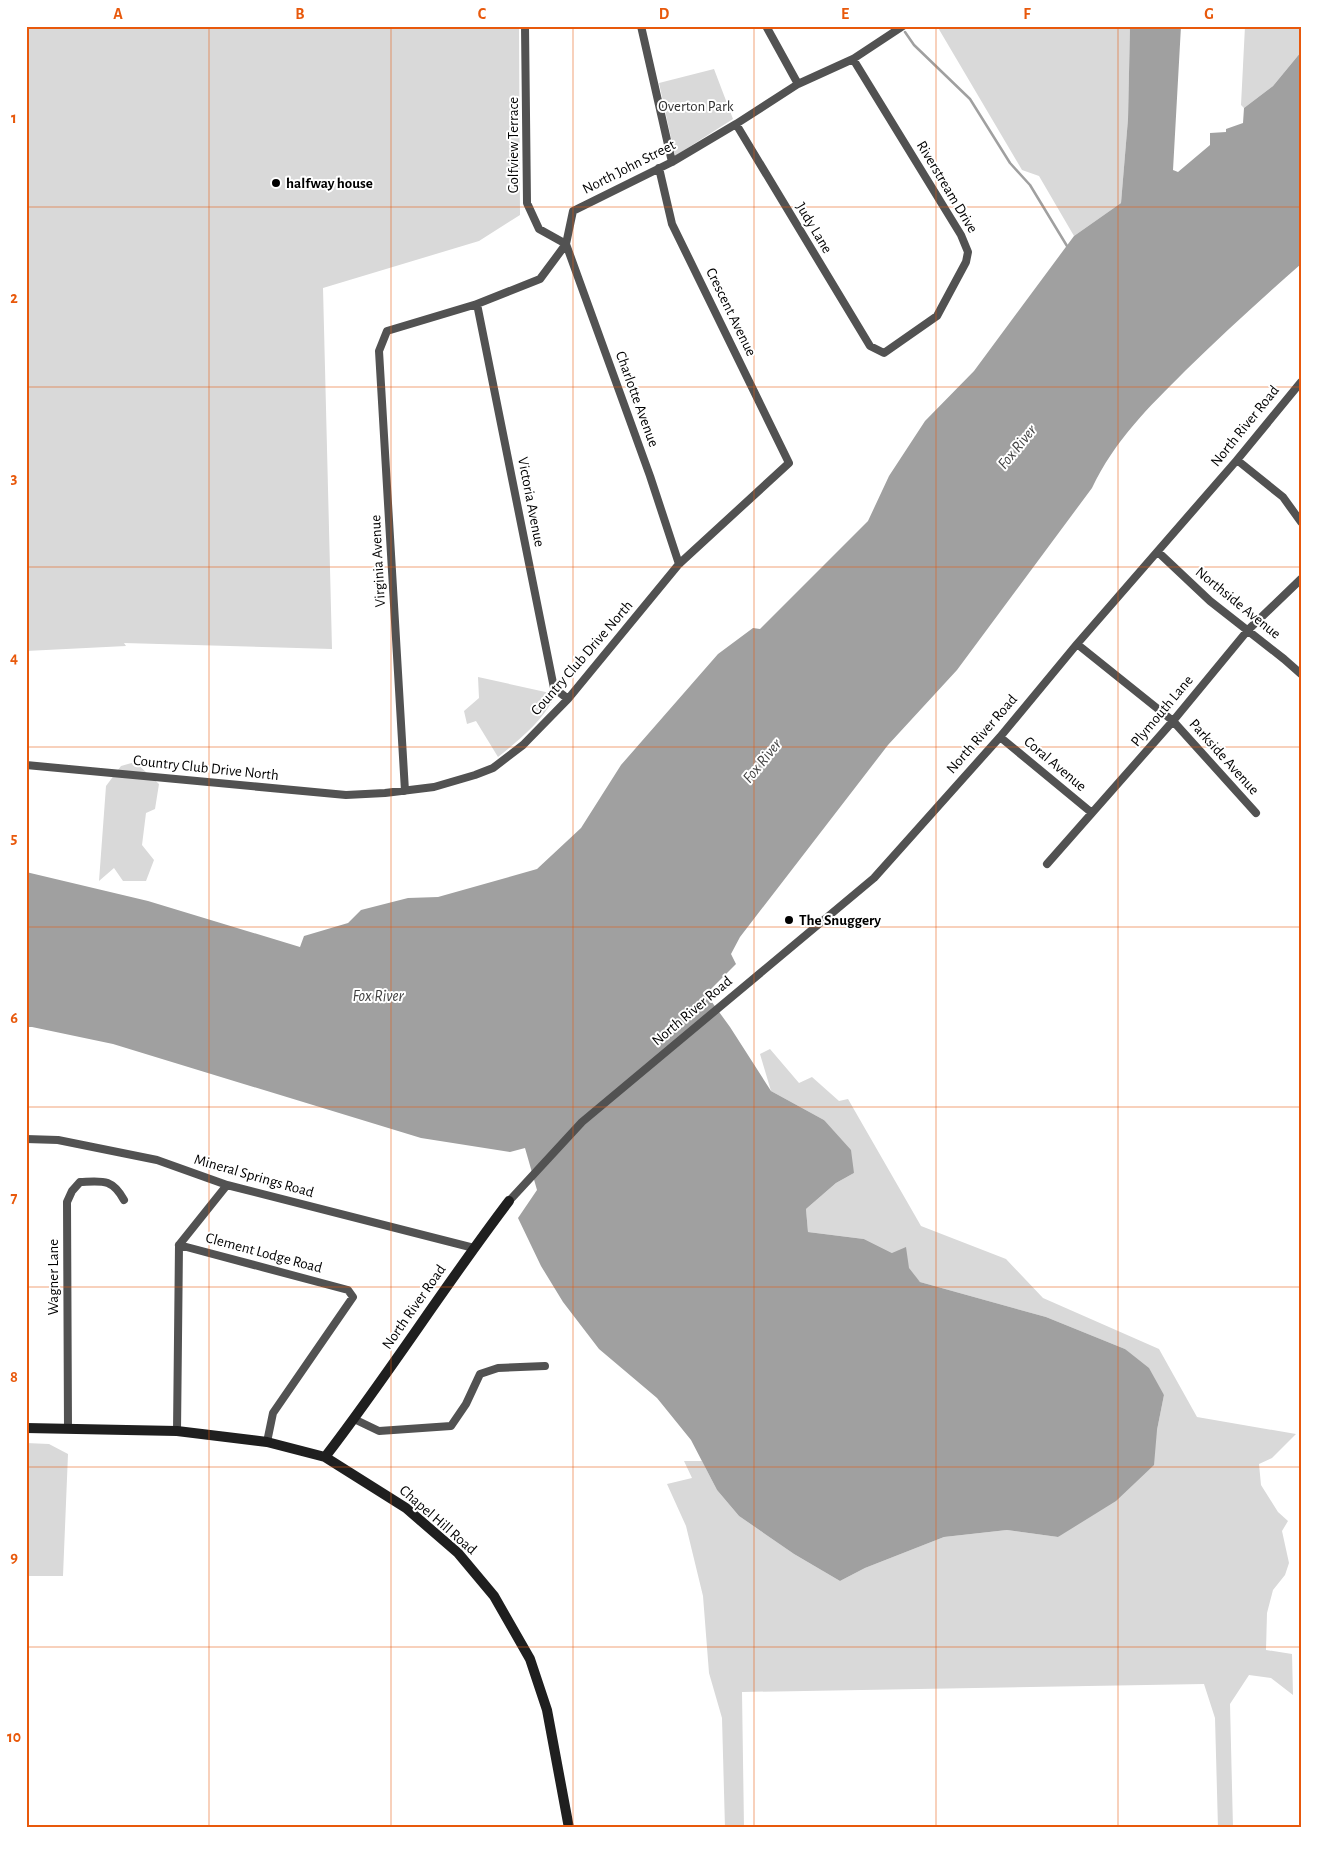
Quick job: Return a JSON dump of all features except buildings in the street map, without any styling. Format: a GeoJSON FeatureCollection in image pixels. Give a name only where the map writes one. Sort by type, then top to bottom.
{"type":"FeatureCollection","features":[{"type":"Feature","properties":{"kind":"street","name":"Golfview Terrace"},"geometry":{"type":"LineString","coordinates":[[525,26],[527,203],[539,229],[566,244]]}},
{"type":"Feature","properties":{"kind":"street"},"geometry":{"type":"LineString","coordinates":[[641,26],[672,162]]}},
{"type":"Feature","properties":{"kind":"street"},"geometry":{"type":"LineString","coordinates":[[766,26],[798,84]]}},
{"type":"Feature","properties":{"kind":"street","name":"North John Street"},"geometry":{"type":"LineString","coordinates":[[386,331],[477,304],[540,279],[566,244],[573,211],[672,162],[798,84],[853,59],[903,26]]}},
{"type":"Feature","properties":{"kind":"street","name":"Riverstream Drive"},"geometry":{"type":"LineString","coordinates":[[853,59],[961,235],[968,252],[966,262],[938,316],[884,353],[870,346]]}},
{"type":"Feature","properties":{"kind":"street","name":"Judy Lane"},"geometry":{"type":"LineString","coordinates":[[736,124],[870,346]]}},
{"type":"Feature","properties":{"kind":"street","name":"Crescent Avenue"},"geometry":{"type":"LineString","coordinates":[[659,168],[672,224],[789,463]]}},
{"type":"Feature","properties":{"kind":"street","name":"Charlotte Avenue"},"geometry":{"type":"LineString","coordinates":[[566,244],[647,467],[679,564]]}},
{"type":"Feature","properties":{"kind":"street","name":"Victoria Avenue"},"geometry":{"type":"LineString","coordinates":[[477,304],[554,688],[568,699]]}},
{"type":"Feature","properties":{"kind":"street","name":"Virginia Avenue"},"geometry":{"type":"LineString","coordinates":[[386,331],[379,351],[405,791]]}},
{"type":"Feature","properties":{"kind":"street","name":"North River Road"},"geometry":{"type":"LineString","coordinates":[[325,1457],[509,1202],[582,1122],[874,878],[1000,737],[1077,644],[1237,460],[1301,382]]}},
{"type":"Feature","properties":{"kind":"street"},"geometry":{"type":"LineString","coordinates":[[1237,460],[1283,497],[1301,522]]}},
{"type":"Feature","properties":{"kind":"street","name":"Country Club Drive North"},"geometry":{"type":"LineString","coordinates":[[26,765],[346,795],[405,791],[453,782],[493,768],[523,745],[568,699],[679,564],[789,463]]}},
{"type":"Feature","properties":{"kind":"street","name":"Northside Avenue"},"geometry":{"type":"LineString","coordinates":[[1158,552],[1210,601],[1284,658],[1301,674]]}},
{"type":"Feature","properties":{"kind":"street","name":"Plymouth Lane"},"geometry":{"type":"LineString","coordinates":[[1047,864],[1173,721],[1248,630],[1301,579]]}},
{"type":"Feature","properties":{"kind":"street","name":"Parkside Avenue"},"geometry":{"type":"LineString","coordinates":[[1077,644],[1173,721],[1256,813]]}},
{"type":"Feature","properties":{"kind":"street","name":"Coral Avenue"},"geometry":{"type":"LineString","coordinates":[[1000,737],[1092,813]]}},
{"type":"Feature","properties":{"kind":"street","name":"Mineral Springs Road"},"geometry":{"type":"LineString","coordinates":[[26,1139],[58,1140],[157,1160],[227,1185],[474,1248]]}},
{"type":"Feature","properties":{"kind":"street","name":"Wagner Lane"},"geometry":{"type":"LineString","coordinates":[[68,1428],[67,1202],[72,1191],[80,1182],[99,1181],[110,1182],[120,1191],[124,1200]]}},
{"type":"Feature","properties":{"kind":"street"},"geometry":{"type":"LineString","coordinates":[[177,1431],[179,1245],[227,1185]]}},
{"type":"Feature","properties":{"kind":"street","name":"Clement Lodge Road"},"geometry":{"type":"LineString","coordinates":[[179,1245],[348,1290],[353,1297],[273,1412],[266,1442]]}},
{"type":"Feature","properties":{"kind":"street"},"geometry":{"type":"LineString","coordinates":[[354,1419],[379,1431],[451,1426],[466,1404],[480,1374],[498,1368],[545,1366]]}},
{"type":"Feature","properties":{"kind":"street"},"geometry":{"type":"LineString","coordinates":[[26,1428],[177,1431],[266,1442],[325,1457]]}},
{"type":"Feature","properties":{"kind":"street","name":"Chapel Hill Road"},"geometry":{"type":"LineString","coordinates":[[325,1457],[406,1508],[458,1554],[494,1596],[530,1659],[547,1710],[569,1828]]}},
{"type":"Feature","properties":{"kind":"green space"},"geometry":{"type":"Polygon","coordinates":[[[26,26],[519,26],[520,215],[479,241],[323,288],[332,649],[124,643],[126,646],[26,651],[26,26]]]}},
{"type":"Feature","properties":{"kind":"green space"},"geometry":{"type":"Polygon","coordinates":[[[937,26],[1130,26],[1128,119],[1121,203],[1074,236],[1039,176],[1022,170],[937,26]]]}},
{"type":"Feature","properties":{"kind":"green space"},"geometry":{"type":"Polygon","coordinates":[[[1245,26],[1301,26],[1301,52],[1273,86],[1244,108],[1241,105],[1245,26]]]}},
{"type":"Feature","properties":{"kind":"green space","name":"Overton Park"},"geometry":{"type":"Polygon","coordinates":[[[714,69],[733,119],[675,156],[659,83],[714,69]]]}},
{"type":"Feature","properties":{"kind":"green space"},"geometry":{"type":"Polygon","coordinates":[[[478,677],[550,693],[553,700],[535,724],[498,757],[476,721],[467,724],[464,711],[479,698],[478,677]]]}},
{"type":"Feature","properties":{"kind":"green space"},"geometry":{"type":"Polygon","coordinates":[[[135,762],[159,784],[155,809],[146,813],[142,845],[154,860],[146,881],[123,881],[114,868],[99,881],[106,786],[121,766],[135,762]]]}},
{"type":"Feature","properties":{"kind":"green space"},"geometry":{"type":"Polygon","coordinates":[[[770,1049],[799,1083],[812,1077],[839,1101],[848,1099],[921,1226],[1006,1259],[1043,1298],[1159,1349],[1197,1417],[1296,1434],[1272,1458],[1259,1464],[1261,1485],[1278,1512],[1288,1521],[1282,1531],[1289,1563],[1285,1575],[1273,1590],[1267,1613],[1266,1650],[1292,1654],[1293,1695],[1271,1678],[1249,1675],[1230,1704],[1233,1828],[1218,1828],[1215,1718],[1204,1684],[742,1692],[744,1828],[725,1828],[722,1718],[709,1673],[703,1596],[686,1526],[667,1484],[692,1478],[684,1461],[702,1461],[717,1490],[739,1516],[794,1554],[840,1581],[865,1568],[944,1537],[1007,1530],[1058,1537],[1157,1430],[1164,1395],[1125,1349],[1046,1317],[920,1282],[892,1253],[864,1239],[808,1232],[806,1209],[836,1183],[854,1173],[824,1120],[771,1091],[760,1054],[770,1049]]]}},
{"type":"Feature","properties":{"kind":"green space"},"geometry":{"type":"Polygon","coordinates":[[[26,1443],[49,1444],[68,1454],[63,1576],[26,1576],[26,1443]]]}},
{"type":"Feature","properties":{"kind":"water","name":"Fox River"},"geometry":{"type":"Polygon","coordinates":[[[1130,26],[1181,26],[1173,170],[1178,172],[1210,145],[1210,133],[1226,132],[1226,129],[1243,123],[1244,108],[1273,86],[1301,52],[1301,264],[1199,357],[1133,425],[1111,455],[1092,488],[957,670],[888,745],[740,937],[731,954],[736,964],[706,994],[730,1027],[771,1091],[824,1120],[851,1150],[854,1173],[836,1183],[806,1209],[808,1232],[864,1239],[892,1253],[906,1247],[909,1268],[920,1282],[1046,1317],[1125,1349],[1149,1368],[1164,1395],[1157,1430],[1154,1465],[1116,1501],[1058,1537],[1007,1530],[944,1537],[865,1568],[840,1581],[794,1554],[739,1516],[717,1490],[691,1440],[657,1398],[599,1349],[563,1302],[541,1266],[518,1218],[537,1190],[525,1148],[510,1152],[421,1138],[113,1044],[26,1027],[26,872],[148,901],[300,947],[304,936],[348,923],[361,910],[408,898],[438,897],[537,869],[581,828],[621,765],[718,654],[753,628],[760,629],[868,521],[889,476],[925,421],[974,371],[1074,236],[1121,203],[1128,119],[1130,26]]]}},
{"type":"Feature","properties":{"kind":"waterway"},"geometry":{"type":"LineString","coordinates":[[905,32],[914,45],[970,99],[1010,163],[1030,185],[1067,246]]}},
{"type":"Feature","properties":{"kind":"place","name":"halfway house"},"geometry":{"type":"Point","coordinates":[276,183]}},
{"type":"Feature","properties":{"kind":"place","name":"The Snuggery"},"geometry":{"type":"Point","coordinates":[789,920]}}]}
